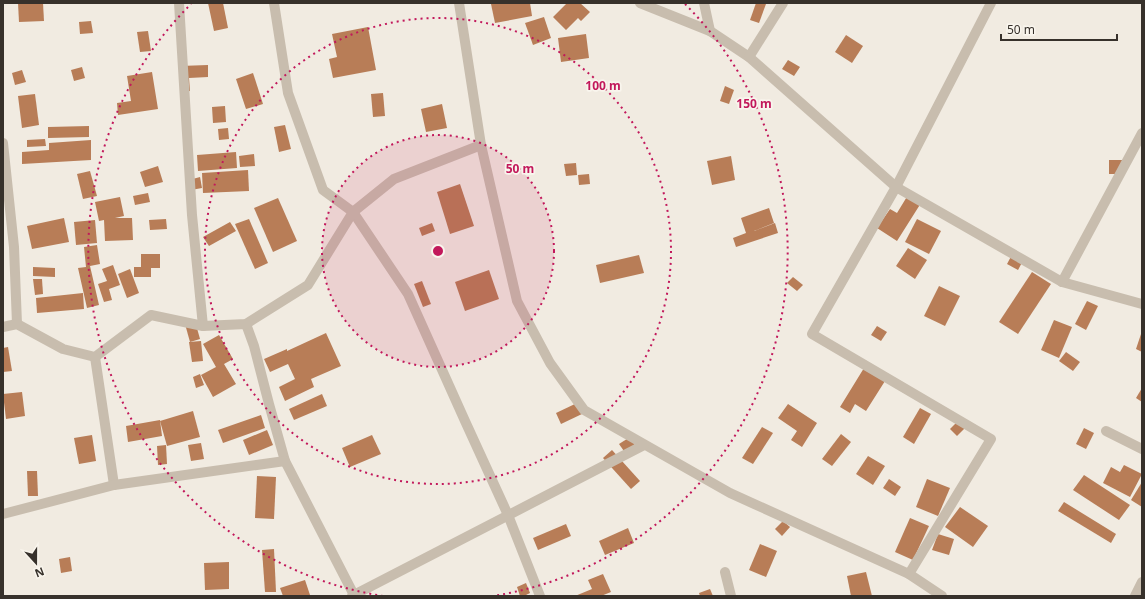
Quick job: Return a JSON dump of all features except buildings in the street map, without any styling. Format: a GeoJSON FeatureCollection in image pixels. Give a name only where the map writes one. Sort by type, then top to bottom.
{"type":"FeatureCollection","features":[{"type":"Feature","properties":{"kind":"street"},"geometry":{"type":"LineString","coordinates":[[179,3],[192,215],[203,326]]}},
{"type":"Feature","properties":{"kind":"street"},"geometry":{"type":"LineString","coordinates":[[274,3],[288,93],[323,190],[353,212],[408,294],[508,515],[540,596]]}},
{"type":"Feature","properties":{"kind":"street"},"geometry":{"type":"LineString","coordinates":[[460,3],[481,145],[517,301],[550,363],[584,410],[730,492],[908,574],[942,596]]}},
{"type":"Feature","properties":{"kind":"street"},"geometry":{"type":"LineString","coordinates":[[640,3],[710,31],[749,57],[896,187],[1062,282],[1142,304]]}},
{"type":"Feature","properties":{"kind":"street"},"geometry":{"type":"LineString","coordinates":[[704,3],[710,31]]}},
{"type":"Feature","properties":{"kind":"street"},"geometry":{"type":"LineString","coordinates":[[749,57],[783,3]]}},
{"type":"Feature","properties":{"kind":"street"},"geometry":{"type":"LineString","coordinates":[[908,574],[992,439],[812,334],[896,187],[990,3]]}},
{"type":"Feature","properties":{"kind":"street"},"geometry":{"type":"LineString","coordinates":[[1062,282],[1142,133]]}},
{"type":"Feature","properties":{"kind":"street"},"geometry":{"type":"LineString","coordinates":[[3,143],[14,247],[17,324]]}},
{"type":"Feature","properties":{"kind":"street"},"geometry":{"type":"LineString","coordinates":[[96,357],[151,315],[203,326],[246,324],[308,285],[353,212],[394,179],[481,145]]}},
{"type":"Feature","properties":{"kind":"street"},"geometry":{"type":"LineString","coordinates":[[3,327],[17,324],[63,349],[96,357]]}},
{"type":"Feature","properties":{"kind":"street"},"geometry":{"type":"LineString","coordinates":[[246,324],[254,346],[285,461],[353,596],[644,445]]}},
{"type":"Feature","properties":{"kind":"street"},"geometry":{"type":"LineString","coordinates":[[96,357],[114,485]]}},
{"type":"Feature","properties":{"kind":"street"},"geometry":{"type":"LineString","coordinates":[[1106,431],[1142,448]]}},
{"type":"Feature","properties":{"kind":"street"},"geometry":{"type":"LineString","coordinates":[[3,514],[114,485],[285,461]]}},
{"type":"Feature","properties":{"kind":"street"},"geometry":{"type":"LineString","coordinates":[[725,572],[731,596]]}},
{"type":"Feature","properties":{"kind":"street"},"geometry":{"type":"LineString","coordinates":[[1135,596],[1142,582]]}}]}
